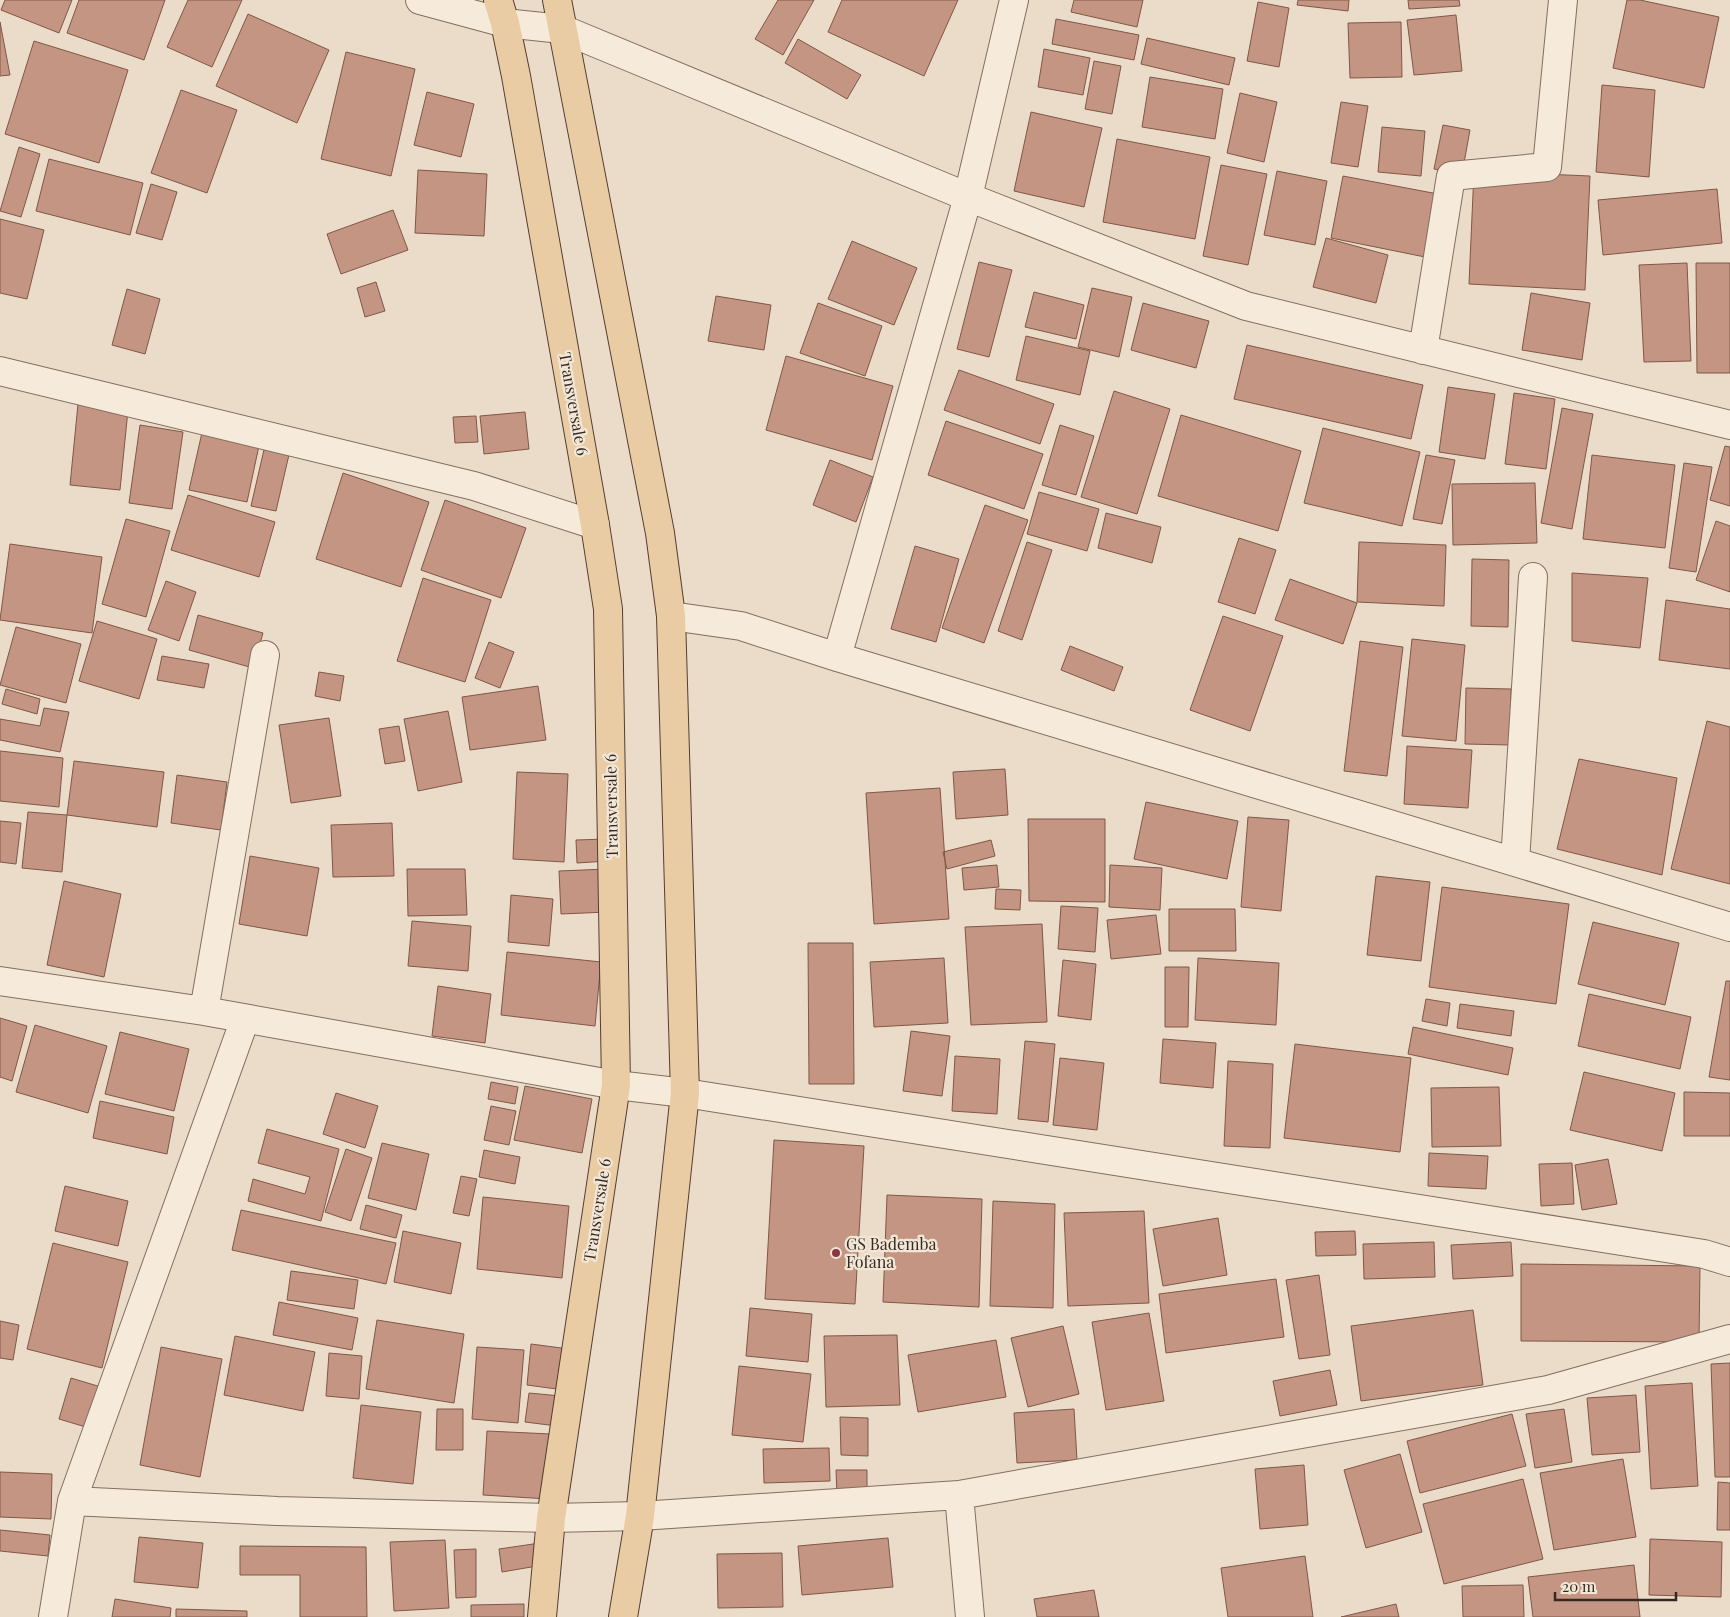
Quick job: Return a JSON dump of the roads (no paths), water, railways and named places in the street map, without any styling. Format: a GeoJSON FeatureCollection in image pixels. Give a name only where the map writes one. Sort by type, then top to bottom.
{"type":"FeatureCollection","features":[{"type":"Feature","properties":{"kind":"main road"},"geometry":{"type":"LineString","coordinates":[[557,0],[660,533],[671,616],[685,1093],[640,1516],[623,1617]]}},
{"type":"Feature","properties":{"kind":"main road","name":"Transversale 6"},"geometry":{"type":"LineString","coordinates":[[502,12],[596,525],[608,609],[616,1085],[551,1518],[542,1617]]}},
{"type":"Feature","properties":{"kind":"street"},"geometry":{"type":"LineString","coordinates":[[420,0],[502,12],[562,29],[968,197],[1246,306],[1730,425]]}},
{"type":"Feature","properties":{"kind":"street"},"geometry":{"type":"LineString","coordinates":[[837,657],[968,197],[1014,0]]}},
{"type":"Feature","properties":{"kind":"street"},"geometry":{"type":"LineString","coordinates":[[1424,350],[1451,176],[1547,167],[1563,0]]}},
{"type":"Feature","properties":{"kind":"street"},"geometry":{"type":"LineString","coordinates":[[0,371],[474,486],[596,525]]}},
{"type":"Feature","properties":{"kind":"street"},"geometry":{"type":"LineString","coordinates":[[1516,862],[1533,578]]}},
{"type":"Feature","properties":{"kind":"street"},"geometry":{"type":"LineString","coordinates":[[671,616],[740,626],[1730,927]]}},
{"type":"Feature","properties":{"kind":"street"},"geometry":{"type":"LineString","coordinates":[[204,1012],[265,655]]}},
{"type":"Feature","properties":{"kind":"street"},"geometry":{"type":"LineString","coordinates":[[0,981],[204,1012],[616,1085],[685,1093],[1694,1252],[1730,1262]]}},
{"type":"Feature","properties":{"kind":"street"},"geometry":{"type":"LineString","coordinates":[[53,1617],[72,1501],[245,1019]]}},
{"type":"Feature","properties":{"kind":"street"},"geometry":{"type":"LineString","coordinates":[[72,1501],[277,1511],[551,1518],[640,1516],[960,1495],[1548,1390],[1730,1339]]}},
{"type":"Feature","properties":{"kind":"street"},"geometry":{"type":"LineString","coordinates":[[960,1495],[970,1617]]}},
{"type":"Feature","properties":{"kind":"place","name":"GS Bademba Fofana"},"geometry":{"type":"Point","coordinates":[836,1253]}}]}
